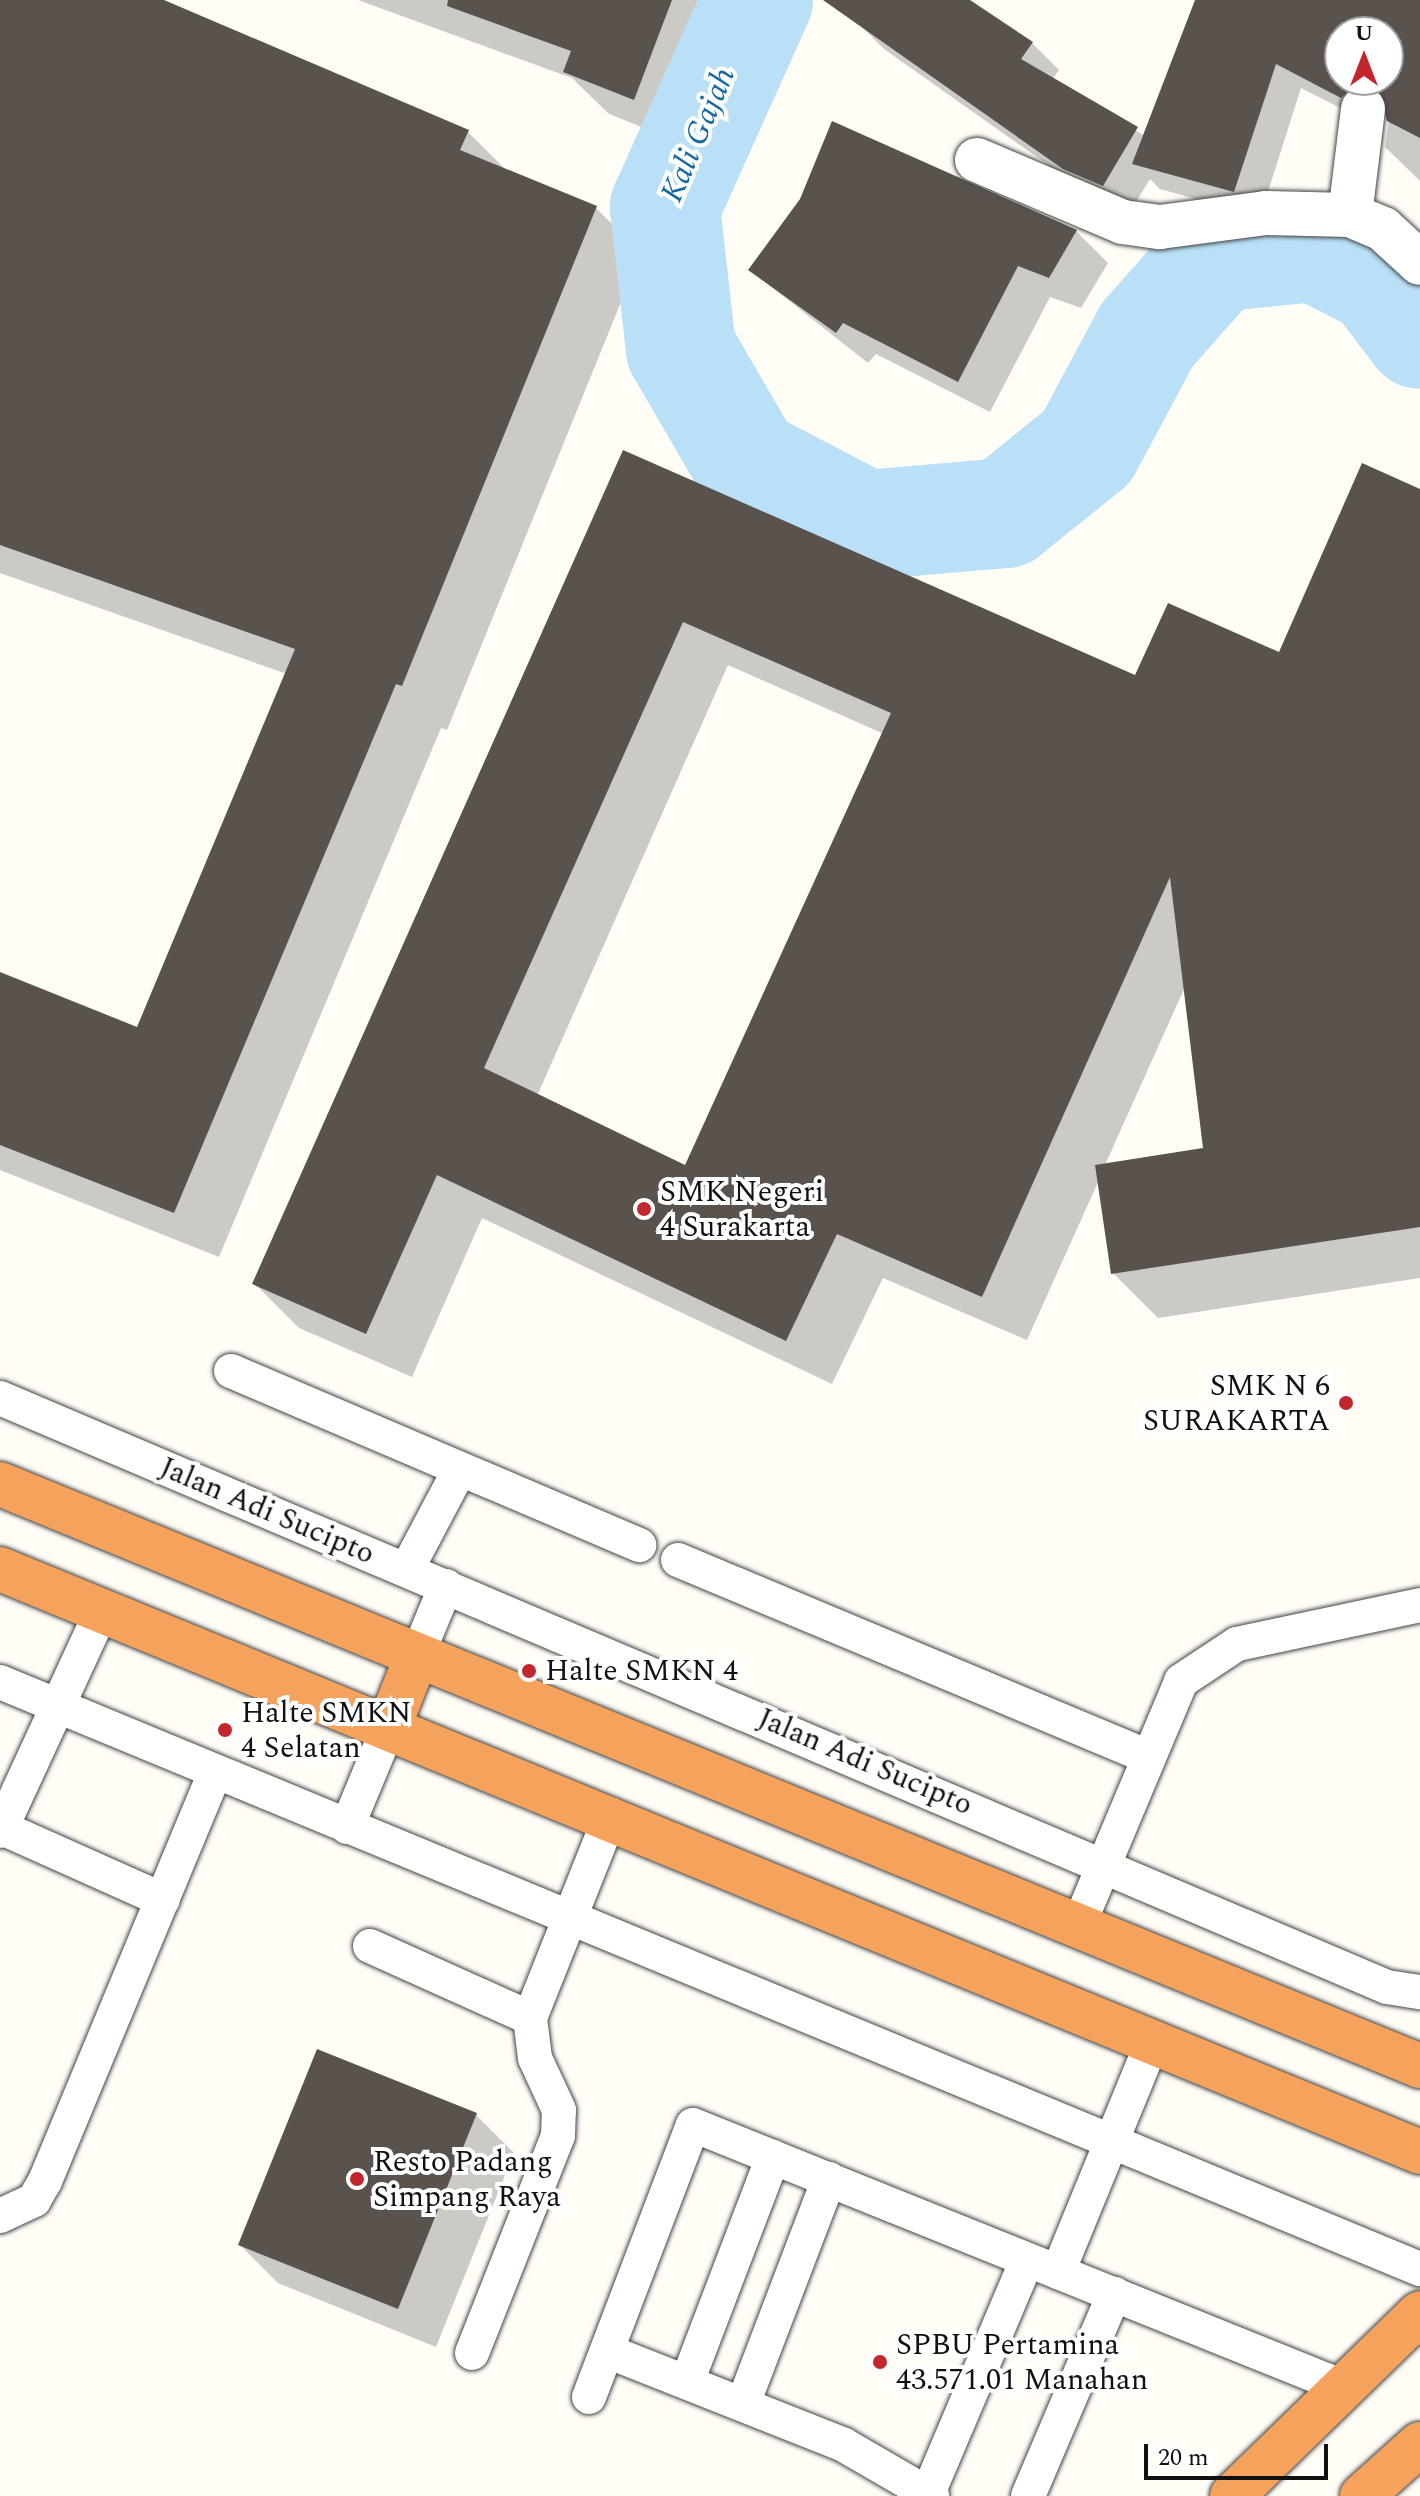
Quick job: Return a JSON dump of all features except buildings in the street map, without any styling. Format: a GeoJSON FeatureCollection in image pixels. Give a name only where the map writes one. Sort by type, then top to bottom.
{"type":"FeatureCollection","features":[{"type":"Feature","properties":{"kind":"highway"},"geometry":{"type":"LineString","coordinates":[[0,1484],[636,1749],[1420,2066]]}},
{"type":"Feature","properties":{"kind":"highway"},"geometry":{"type":"LineString","coordinates":[[0,1569],[611,1814],[1420,2152]]}},
{"type":"Feature","properties":{"kind":"highway"},"geometry":{"type":"LineString","coordinates":[[389,1726],[416,1658]]}},
{"type":"Feature","properties":{"kind":"highway"},"geometry":{"type":"LineString","coordinates":[[611,1814],[636,1749]]}},
{"type":"Feature","properties":{"kind":"highway"},"geometry":{"type":"LineString","coordinates":[[1232,2496],[1420,2313]]}},
{"type":"Feature","properties":{"kind":"highway"},"geometry":{"type":"LineString","coordinates":[[1362,2496],[1420,2444]]}},
{"type":"Feature","properties":{"kind":"street"},"geometry":{"type":"LineString","coordinates":[[1350,215],[1363,109]]}},
{"type":"Feature","properties":{"kind":"street"},"geometry":{"type":"LineString","coordinates":[[977,160],[1123,222],[1160,227],[1266,213],[1350,215],[1383,229],[1420,263]]}},
{"type":"Feature","properties":{"kind":"lane"},"geometry":{"type":"LineString","coordinates":[[231,1371],[639,1545]]}},
{"type":"Feature","properties":{"kind":"lane","name":"Jalan Adi Sucipto"},"geometry":{"type":"LineString","coordinates":[[0,1398],[1103,1862],[1387,1987],[1420,1992]]}},
{"type":"Feature","properties":{"kind":"lane"},"geometry":{"type":"LineString","coordinates":[[407,1569],[460,1469]]}},
{"type":"Feature","properties":{"kind":"lane"},"geometry":{"type":"LineString","coordinates":[[678,1560],[1144,1755]]}},
{"type":"Feature","properties":{"kind":"lane"},"geometry":{"type":"LineString","coordinates":[[416,1658],[446,1586]]}},
{"type":"Feature","properties":{"kind":"lane"},"geometry":{"type":"LineString","coordinates":[[1077,1929],[1144,1755],[1181,1681],[1237,1644],[1420,1605]]}},
{"type":"Feature","properties":{"kind":"lane"},"geometry":{"type":"LineString","coordinates":[[102,1610],[60,1707],[1,1829],[163,1900]]}},
{"type":"Feature","properties":{"kind":"lane"},"geometry":{"type":"LineString","coordinates":[[0,1682],[568,1920],[1420,2269]]}},
{"type":"Feature","properties":{"kind":"lane"},"geometry":{"type":"LineString","coordinates":[[347,1827],[389,1726]]}},
{"type":"Feature","properties":{"kind":"lane"},"geometry":{"type":"LineString","coordinates":[[0,2216],[34,2200],[45,2181],[215,1772]]}},
{"type":"Feature","properties":{"kind":"lane"},"geometry":{"type":"LineString","coordinates":[[472,2353],[558,2136],[559,2110],[535,2058],[530,2018],[611,1814]]}},
{"type":"Feature","properties":{"kind":"lane"},"geometry":{"type":"LineString","coordinates":[[370,1946],[530,2018]]}},
{"type":"Feature","properties":{"kind":"lane"},"geometry":{"type":"LineString","coordinates":[[1058,2272],[1153,2040]]}},
{"type":"Feature","properties":{"kind":"lane"},"geometry":{"type":"LineString","coordinates":[[589,2397],[693,2125],[1346,2388]]}},
{"type":"Feature","properties":{"kind":"lane"},"geometry":{"type":"LineString","coordinates":[[687,2382],[773,2157]]}},
{"type":"Feature","properties":{"kind":"lane"},"geometry":{"type":"LineString","coordinates":[[743,2404],[829,2179]]}},
{"type":"Feature","properties":{"kind":"lane"},"geometry":{"type":"LineString","coordinates":[[607,2351],[844,2445],[931,2494],[1027,2260]]}},
{"type":"Feature","properties":{"kind":"lane"},"geometry":{"type":"LineString","coordinates":[[1028,2496],[1114,2294]]}},
{"type":"Feature","properties":{"kind":"waterway","name":"Kali Gajah"},"geometry":{"type":"LineString","coordinates":[[758,0],[665,207],[681,349],[747,463],[866,525],[1005,513],[1087,447],[1147,335],[1216,257],[1315,247],[1378,279],[1420,334]]}},
{"type":"Feature","properties":{"kind":"place","name":"SMK Negeri 4 Surakarta"},"geometry":{"type":"Point","coordinates":[644,1209]}},
{"type":"Feature","properties":{"kind":"place","name":"SMK N 6 SURAKARTA"},"geometry":{"type":"Point","coordinates":[1346,1403]}},
{"type":"Feature","properties":{"kind":"place","name":"Halte SMKN 4"},"geometry":{"type":"Point","coordinates":[529,1671]}},
{"type":"Feature","properties":{"kind":"place","name":"Halte SMKN 4 Selatan"},"geometry":{"type":"Point","coordinates":[225,1730]}},
{"type":"Feature","properties":{"kind":"place","name":"Resto Padang Simpang Raya"},"geometry":{"type":"Point","coordinates":[357,2179]}},
{"type":"Feature","properties":{"kind":"place","name":"SPBU Pertamina 43.571.01 Manahan"},"geometry":{"type":"Point","coordinates":[880,2362]}}]}
